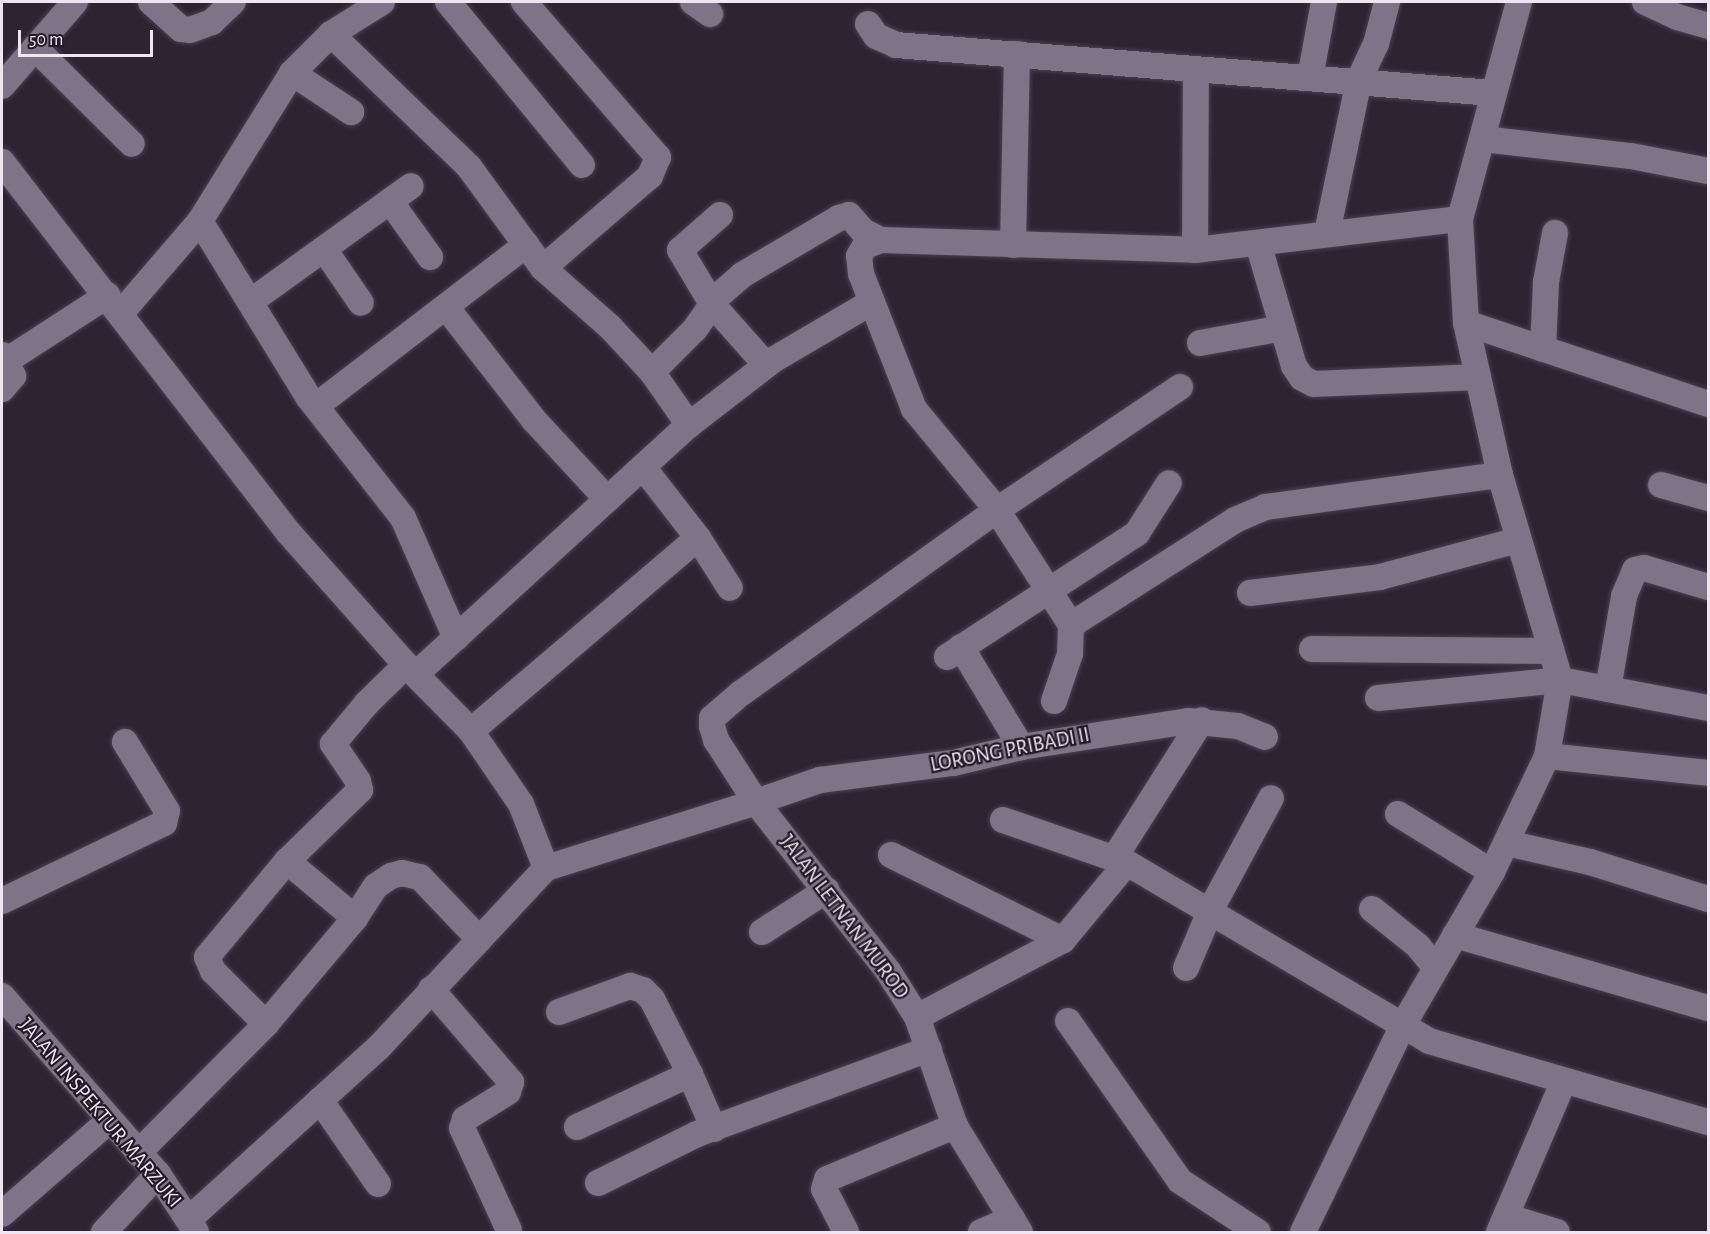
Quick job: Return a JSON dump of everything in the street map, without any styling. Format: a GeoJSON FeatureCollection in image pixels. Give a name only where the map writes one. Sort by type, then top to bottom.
{"type":"FeatureCollection","features":[{"type":"Feature","properties":{"kind":"street"},"geometry":{"type":"LineString","coordinates":[[2,86],[75,2]]}},
{"type":"Feature","properties":{"kind":"street"},"geometry":{"type":"LineString","coordinates":[[151,2],[181,29],[190,30],[212,22],[233,2]]}},
{"type":"Feature","properties":{"kind":"street"},"geometry":{"type":"LineString","coordinates":[[2,389],[13,379],[4,358],[114,304],[201,221],[292,73],[331,34],[381,2]]}},
{"type":"Feature","properties":{"kind":"street"},"geometry":{"type":"LineString","coordinates":[[448,2],[582,165]]}},
{"type":"Feature","properties":{"kind":"street"},"geometry":{"type":"LineString","coordinates":[[524,2],[658,157],[650,176],[543,268]]}},
{"type":"Feature","properties":{"kind":"street"},"geometry":{"type":"LineString","coordinates":[[1310,78],[1324,2]]}},
{"type":"Feature","properties":{"kind":"street"},"geometry":{"type":"LineString","coordinates":[[1327,233],[1359,80],[1376,44],[1387,2]]}},
{"type":"Feature","properties":{"kind":"street"},"geometry":{"type":"LineString","coordinates":[[1303,1233],[1403,1025],[1492,872],[1547,756],[1560,680],[1548,651],[1500,475],[1466,324],[1460,219],[1483,139],[1492,93],[1519,2]]}},
{"type":"Feature","properties":{"kind":"street"},"geometry":{"type":"LineString","coordinates":[[1645,2],[1677,17],[1708,26]]}},
{"type":"Feature","properties":{"kind":"street"},"geometry":{"type":"LineString","coordinates":[[868,24],[876,36],[896,45],[1359,80],[1492,93]]}},
{"type":"Feature","properties":{"kind":"street"},"geometry":{"type":"LineString","coordinates":[[331,34],[469,167],[543,268],[610,327],[652,372],[689,425]]}},
{"type":"Feature","properties":{"kind":"street"},"geometry":{"type":"LineString","coordinates":[[35,48],[132,144]]}},
{"type":"Feature","properties":{"kind":"street"},"geometry":{"type":"LineString","coordinates":[[1013,245],[1017,54]]}},
{"type":"Feature","properties":{"kind":"street"},"geometry":{"type":"LineString","coordinates":[[1195,250],[1196,69]]}},
{"type":"Feature","properties":{"kind":"street"},"geometry":{"type":"LineString","coordinates":[[292,73],[351,112]]}},
{"type":"Feature","properties":{"kind":"street"},"geometry":{"type":"LineString","coordinates":[[1483,139],[1631,156],[1708,171]]}},
{"type":"Feature","properties":{"kind":"street"},"geometry":{"type":"LineString","coordinates":[[2,162],[288,532],[411,670],[471,731],[521,804],[546,868]]}},
{"type":"Feature","properties":{"kind":"street"},"geometry":{"type":"LineString","coordinates":[[250,302],[401,194],[430,257]]}},
{"type":"Feature","properties":{"kind":"street"},"geometry":{"type":"LineString","coordinates":[[720,215],[681,250],[712,304],[766,365]]}},
{"type":"Feature","properties":{"kind":"street"},"geometry":{"type":"LineString","coordinates":[[652,372],[695,328],[712,304],[742,275],[839,218],[849,215],[863,231],[881,240]]}},
{"type":"Feature","properties":{"kind":"street"},"geometry":{"type":"LineString","coordinates":[[1054,701],[1070,654],[1071,625],[996,510],[915,409],[870,303],[859,256],[865,246],[881,240],[1195,250],[1460,219]]}},
{"type":"Feature","properties":{"kind":"street"},"geometry":{"type":"LineString","coordinates":[[201,221],[316,406],[403,518],[456,638]]}},
{"type":"Feature","properties":{"kind":"street"},"geometry":{"type":"LineString","coordinates":[[1543,349],[1546,282],[1555,233]]}},
{"type":"Feature","properties":{"kind":"street"},"geometry":{"type":"LineString","coordinates":[[1258,243],[1294,366],[1302,378],[1314,384],[1478,377]]}},
{"type":"Feature","properties":{"kind":"street"},"geometry":{"type":"LineString","coordinates":[[316,406],[526,245]]}},
{"type":"Feature","properties":{"kind":"street"},"geometry":{"type":"LineString","coordinates":[[324,249],[361,303]]}},
{"type":"Feature","properties":{"kind":"street"},"geometry":{"type":"LineString","coordinates":[[266,1024],[213,971],[207,957],[287,861],[361,788],[333,744],[366,703],[456,638],[689,425],[766,365],[870,303]]}},
{"type":"Feature","properties":{"kind":"street"},"geometry":{"type":"LineString","coordinates":[[446,307],[534,420],[607,499]]}},
{"type":"Feature","properties":{"kind":"street"},"geometry":{"type":"LineString","coordinates":[[1466,324],[1708,404]]}},
{"type":"Feature","properties":{"kind":"street"},"geometry":{"type":"LineString","coordinates":[[1200,343],[1283,328]]}},
{"type":"Feature","properties":{"kind":"street"},"geometry":{"type":"LineString","coordinates":[[996,510],[1180,387]]}},
{"type":"Feature","properties":{"kind":"street"},"geometry":{"type":"LineString","coordinates":[[643,467],[698,538],[730,588]]}},
{"type":"Feature","properties":{"kind":"street"},"geometry":{"type":"LineString","coordinates":[[1071,625],[1235,520],[1265,507],[1500,475]]}},
{"type":"Feature","properties":{"kind":"street"},"geometry":{"type":"LineString","coordinates":[[1021,747],[954,652],[1137,533],[1169,483]]}},
{"type":"Feature","properties":{"kind":"street"},"geometry":{"type":"LineString","coordinates":[[1661,485],[1708,498]]}},
{"type":"Feature","properties":{"kind":"street","name":"JALAN LETNAN MUROD"},"geometry":{"type":"LineString","coordinates":[[996,510],[741,693],[712,718],[716,740],[756,802],[827,890],[917,1017],[956,1126],[1016,1226]]}},
{"type":"Feature","properties":{"kind":"street"},"geometry":{"type":"LineString","coordinates":[[471,731],[698,538]]}},
{"type":"Feature","properties":{"kind":"street"},"geometry":{"type":"LineString","coordinates":[[1250,593],[1380,577],[1518,540]]}},
{"type":"Feature","properties":{"kind":"street"},"geometry":{"type":"LineString","coordinates":[[1608,689],[1623,596],[1635,570],[1644,568],[1708,588]]}},
{"type":"Feature","properties":{"kind":"street"},"geometry":{"type":"LineString","coordinates":[[1312,649],[1548,651]]}},
{"type":"Feature","properties":{"kind":"street"},"geometry":{"type":"LineString","coordinates":[[1378,698],[1560,680],[1708,708]]}},
{"type":"Feature","properties":{"kind":"street"},"geometry":{"type":"LineString","coordinates":[[917,1017],[1063,940],[1121,860],[1202,720]]}},
{"type":"Feature","properties":{"kind":"street","name":"LORONG PRIBADI II"},"geometry":{"type":"LineString","coordinates":[[756,802],[820,780],[953,763],[1021,747],[1202,720],[1238,726],[1265,737]]}},
{"type":"Feature","properties":{"kind":"street"},"geometry":{"type":"LineString","coordinates":[[2,901],[164,823],[167,812],[125,742]]}},
{"type":"Feature","properties":{"kind":"street"},"geometry":{"type":"LineString","coordinates":[[1547,756],[1708,773]]}},
{"type":"Feature","properties":{"kind":"street"},"geometry":{"type":"LineString","coordinates":[[1186,968],[1210,909],[1271,798]]}},
{"type":"Feature","properties":{"kind":"street"},"geometry":{"type":"LineString","coordinates":[[192,1226],[320,1100],[379,1047],[546,868],[756,802]]}},
{"type":"Feature","properties":{"kind":"street"},"geometry":{"type":"LineString","coordinates":[[1398,814],[1492,872]]}},
{"type":"Feature","properties":{"kind":"street"},"geometry":{"type":"LineString","coordinates":[[1003,820],[1121,860],[1210,909],[1429,1041],[1563,1083],[1708,1122]]}},
{"type":"Feature","properties":{"kind":"street"},"geometry":{"type":"LineString","coordinates":[[1507,843],[1590,862],[1708,899]]}},
{"type":"Feature","properties":{"kind":"street"},"geometry":{"type":"LineString","coordinates":[[891,855],[1063,940]]}},
{"type":"Feature","properties":{"kind":"street"},"geometry":{"type":"LineString","coordinates":[[287,861],[355,918]]}},
{"type":"Feature","properties":{"kind":"street"},"geometry":{"type":"LineString","coordinates":[[138,1153],[266,1024],[355,918],[376,886],[391,876],[420,877],[479,939]]}},
{"type":"Feature","properties":{"kind":"street"},"geometry":{"type":"LineString","coordinates":[[762,932],[827,890]]}},
{"type":"Feature","properties":{"kind":"street"},"geometry":{"type":"LineString","coordinates":[[1371,909],[1418,946],[1435,967]]}},
{"type":"Feature","properties":{"kind":"street"},"geometry":{"type":"LineString","coordinates":[[1455,935],[1708,1008]]}},
{"type":"Feature","properties":{"kind":"street"},"geometry":{"type":"LineString","coordinates":[[559,1012],[637,987],[652,999],[690,1074],[714,1129]]}},
{"type":"Feature","properties":{"kind":"street"},"geometry":{"type":"LineString","coordinates":[[432,989],[511,1082],[508,1092],[465,1119],[462,1128],[508,1232]]}},
{"type":"Feature","properties":{"kind":"street","name":"JALAN INSPEKTUR MARZUKI"},"geometry":{"type":"LineString","coordinates":[[2,996],[158,1174],[192,1226]]}},
{"type":"Feature","properties":{"kind":"street"},"geometry":{"type":"LineString","coordinates":[[1068,1021],[1180,1181],[1258,1233]]}},
{"type":"Feature","properties":{"kind":"street"},"geometry":{"type":"LineString","coordinates":[[598,1183],[714,1129],[929,1049]]}},
{"type":"Feature","properties":{"kind":"street"},"geometry":{"type":"LineString","coordinates":[[577,1127],[690,1074]]}},
{"type":"Feature","properties":{"kind":"street"},"geometry":{"type":"LineString","coordinates":[[1557,1233],[1503,1225],[1563,1083]]}},
{"type":"Feature","properties":{"kind":"street"},"geometry":{"type":"LineString","coordinates":[[320,1100],[378,1184]]}},
{"type":"Feature","properties":{"kind":"street"},"geometry":{"type":"LineString","coordinates":[[2,1214],[110,1120]]}},
{"type":"Feature","properties":{"kind":"street"},"geometry":{"type":"LineString","coordinates":[[846,1233],[824,1189],[828,1179],[956,1126]]}},
{"type":"Feature","properties":{"kind":"street"},"geometry":{"type":"LineString","coordinates":[[104,1233],[158,1174]]}},
{"type":"Feature","properties":{"kind":"street"},"geometry":{"type":"LineString","coordinates":[[981,1233],[1016,1226]]}}]}
